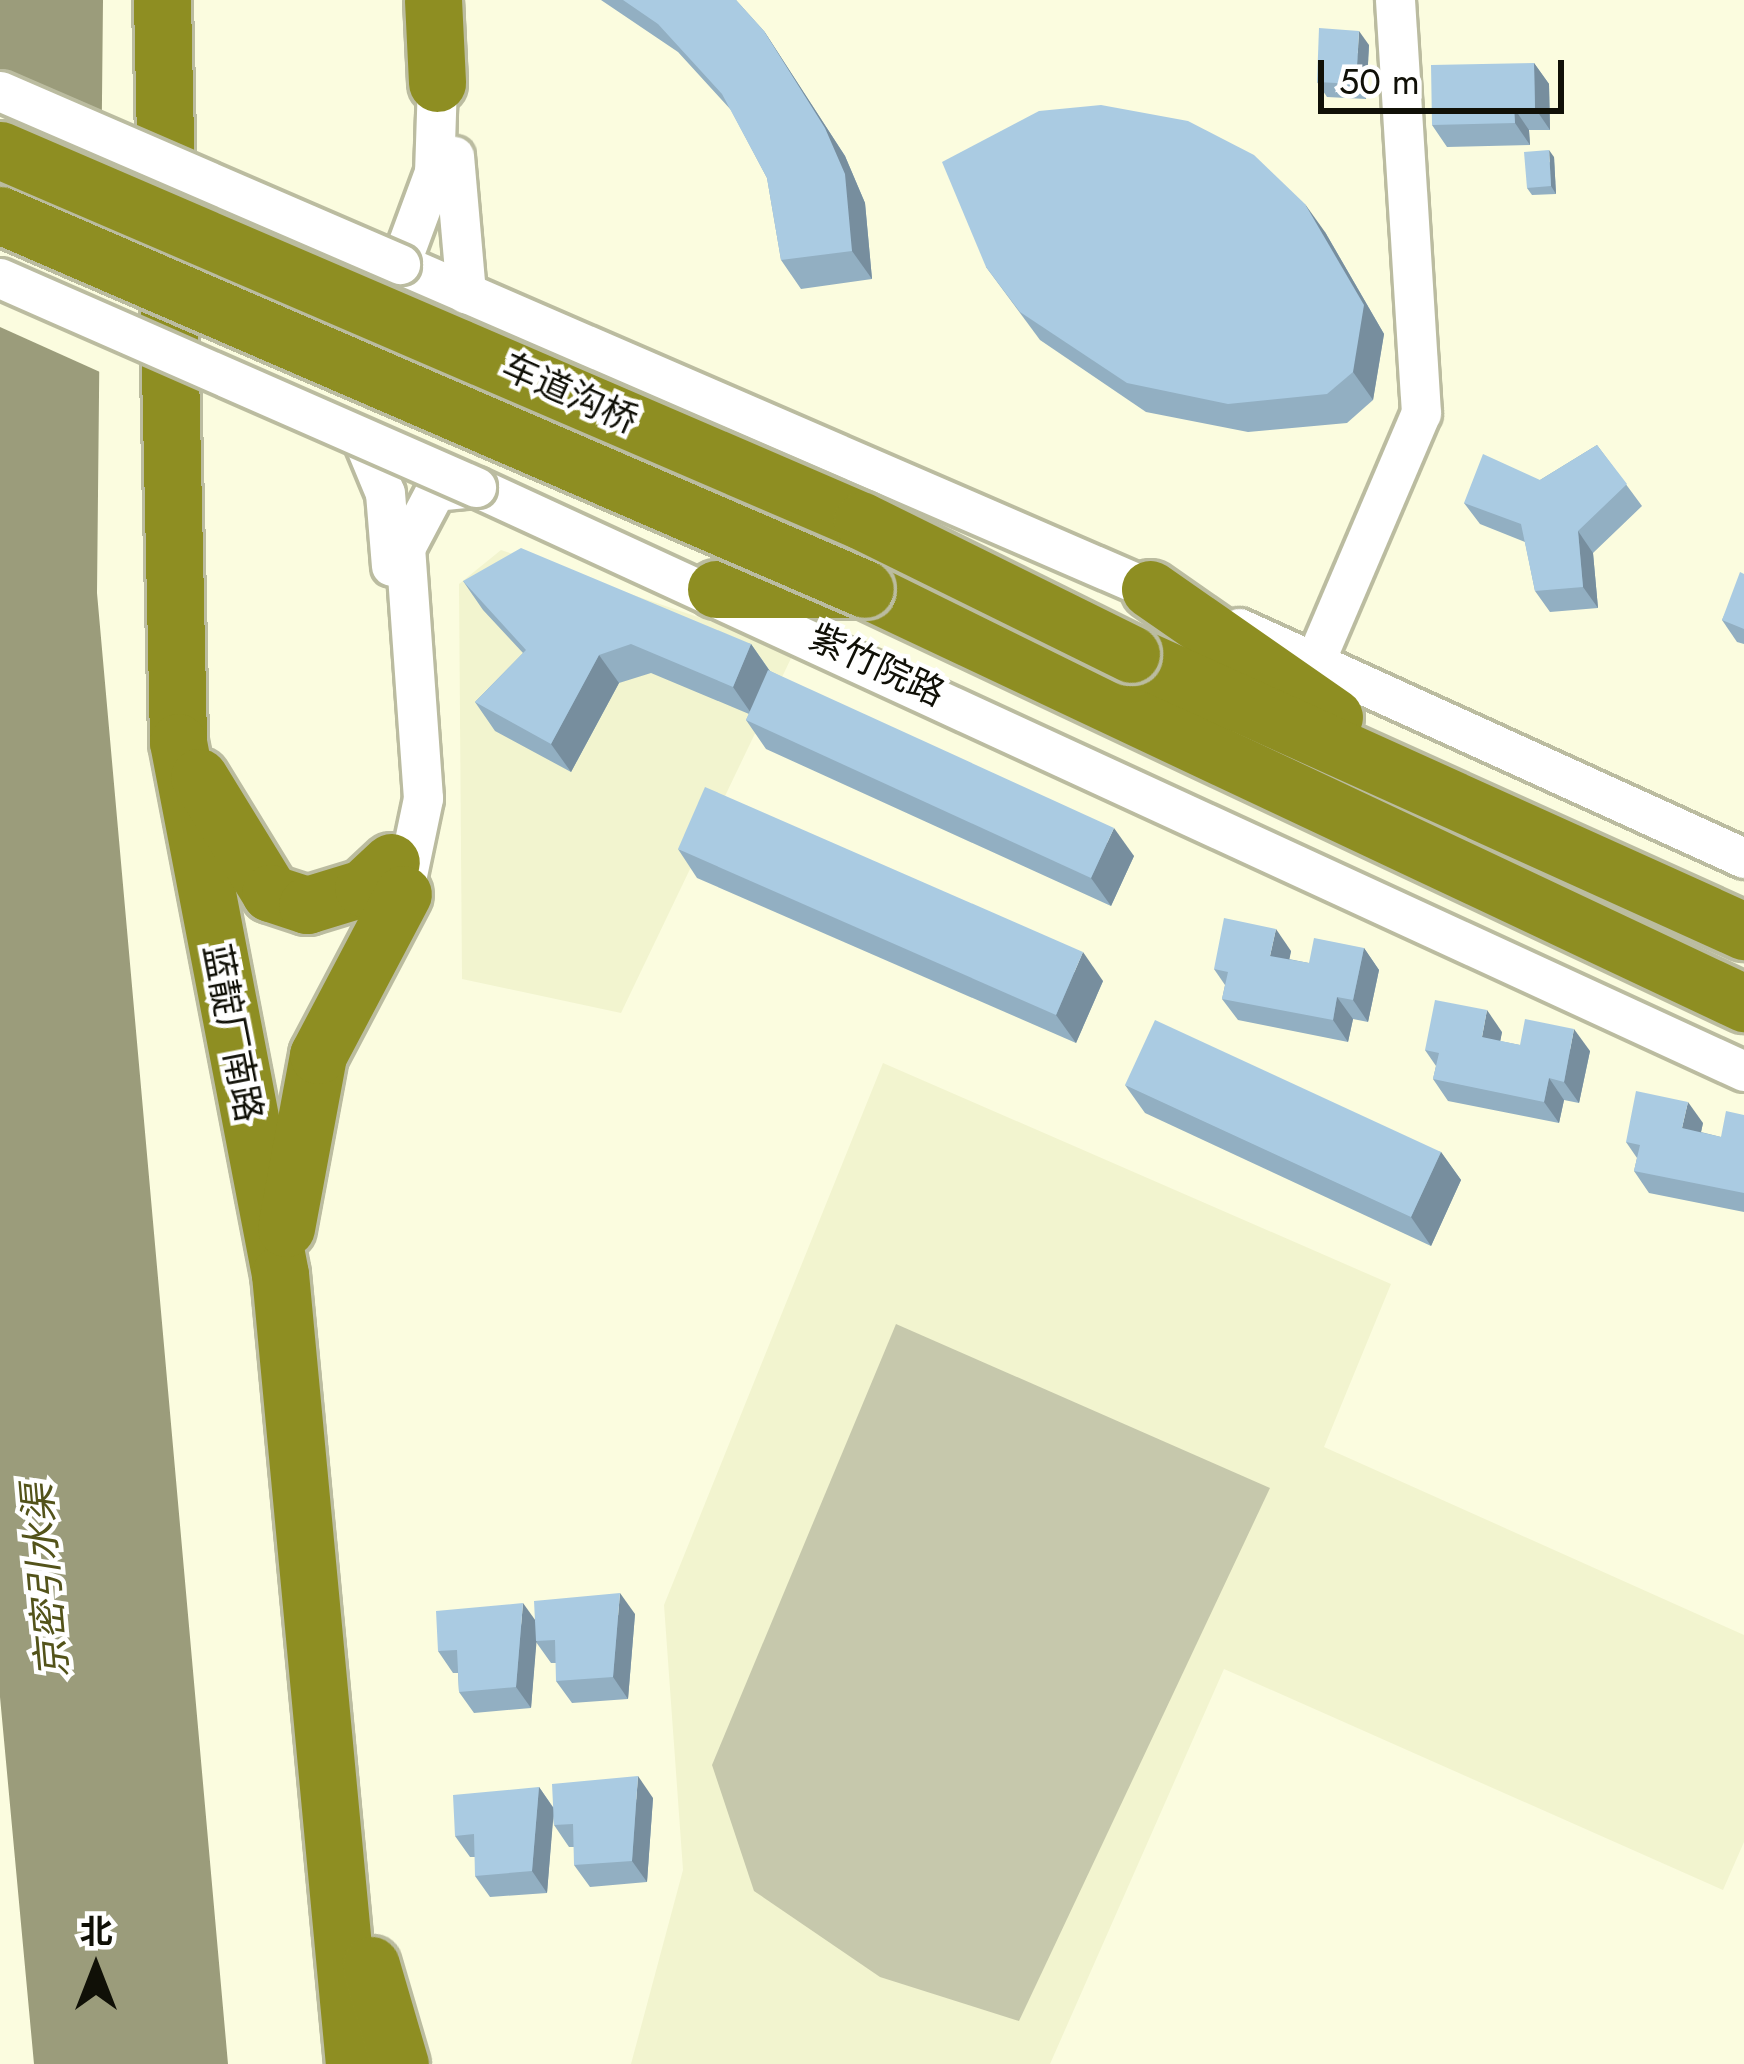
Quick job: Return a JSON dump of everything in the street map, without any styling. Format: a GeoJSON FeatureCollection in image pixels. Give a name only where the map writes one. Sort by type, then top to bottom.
{"type":"FeatureCollection","features":[{"type":"Feature","properties":{"kind":"highway","name":"蓝靛厂南路"},"geometry":{"type":"LineString","coordinates":[[162,0],[178,742],[280,1274],[354,2064]]}},
{"type":"Feature","properties":{"kind":"highway"},"geometry":{"type":"LineString","coordinates":[[433,0],[446,82]]}},
{"type":"Feature","properties":{"kind":"highway","name":"车道沟桥"},"geometry":{"type":"LineString","coordinates":[[0,150],[862,521],[1131,654],[1471,812]]}},
{"type":"Feature","properties":{"kind":"highway","name":"车道沟桥"},"geometry":{"type":"LineString","coordinates":[[0,215],[866,590]]}},
{"type":"Feature","properties":{"kind":"highway"},"geometry":{"type":"LineString","coordinates":[[716,590],[866,590]]}},
{"type":"Feature","properties":{"kind":"highway","name":"紫竹院路"},"geometry":{"type":"LineString","coordinates":[[866,590],[1744,1004]]}},
{"type":"Feature","properties":{"kind":"highway"},"geometry":{"type":"LineString","coordinates":[[1150,590],[1471,812],[1744,931]]}},
{"type":"Feature","properties":{"kind":"highway"},"geometry":{"type":"LineString","coordinates":[[178,742],[270,892],[307,905],[397,878]]}},
{"type":"Feature","properties":{"kind":"highway"},"geometry":{"type":"LineString","coordinates":[[280,1274],[318,1055],[397,878]]}},
{"type":"Feature","properties":{"kind":"highway"},"geometry":{"type":"LineString","coordinates":[[336,1849],[400,2064]]}},
{"type":"Feature","properties":{"kind":"street"},"geometry":{"type":"LineString","coordinates":[[400,264],[434,172],[452,0]]}},
{"type":"Feature","properties":{"kind":"street"},"geometry":{"type":"LineString","coordinates":[[1315,661],[1421,413],[1395,0]]}},
{"type":"Feature","properties":{"kind":"street"},"geometry":{"type":"LineString","coordinates":[[446,82],[466,293]]}},
{"type":"Feature","properties":{"kind":"street"},"geometry":{"type":"LineString","coordinates":[[0,92],[679,381],[1315,661],[1744,858]]}},
{"type":"Feature","properties":{"kind":"street","name":"紫竹院路"},"geometry":{"type":"LineString","coordinates":[[0,278],[716,590],[1744,1071]]}},
{"type":"Feature","properties":{"kind":"street"},"geometry":{"type":"LineString","coordinates":[[363,440],[385,493],[423,798],[397,878]]}},
{"type":"Feature","properties":{"kind":"street"},"geometry":{"type":"LineString","coordinates":[[405,666],[405,548],[415,512],[435,491],[476,488]]}},
{"type":"Feature","properties":{"kind":"shaded area"},"geometry":{"type":"Polygon","coordinates":[[[501,550],[795,650],[621,1013],[462,979],[459,584],[501,550]]]}},
{"type":"Feature","properties":{"kind":"shaded area"},"geometry":{"type":"Polygon","coordinates":[[[883,1063],[1391,1284],[1324,1447],[1744,1635],[1744,1842],[1723,1890],[1224,1669],[1050,2064],[631,2064],[683,1870],[664,1605],[883,1063]]]}},
{"type":"Feature","properties":{"kind":"shaded area"},"geometry":{"type":"Polygon","coordinates":[[[896,1324],[1270,1488],[1019,2021],[880,1977],[754,1891],[712,1765],[896,1324]]]}},
{"type":"Feature","properties":{"kind":"water","name":"京密引水渠"},"geometry":{"type":"Polygon","coordinates":[[[0,0],[103,0],[97,593],[228,2064],[34,2064],[0,1697],[0,0]]]}},
{"type":"Feature","properties":{"kind":"pier"},"geometry":{"type":"Polygon","coordinates":[[[0,71],[106,115],[100,372],[0,327],[0,71]]]}},
{"type":"Feature","properties":{"kind":"building"},"geometry":{"type":"Polygon","coordinates":[[[623,0],[736,0],[764,31],[825,128],[845,174],[852,251],[781,260],[767,178],[722,94],[658,24],[623,0]]]}},
{"type":"Feature","properties":{"kind":"building"},"geometry":{"type":"Polygon","coordinates":[[[1319,28],[1359,31],[1356,84],[1317,82],[1319,28]]]}},
{"type":"Feature","properties":{"kind":"building"},"geometry":{"type":"Polygon","coordinates":[[[1534,63],[1535,108],[1514,108],[1515,123],[1432,125],[1431,65],[1534,63]]]}},
{"type":"Feature","properties":{"kind":"building"},"geometry":{"type":"Polygon","coordinates":[[[1101,105],[1188,121],[1254,155],[1305,204],[1364,305],[1353,372],[1327,394],[1228,404],[1127,383],[1020,312],[986,267],[942,162],[1039,111],[1101,105]]]}},
{"type":"Feature","properties":{"kind":"building"},"geometry":{"type":"Polygon","coordinates":[[[1549,150],[1551,186],[1527,188],[1524,152],[1549,150]]]}},
{"type":"Feature","properties":{"kind":"building"},"geometry":{"type":"Polygon","coordinates":[[[1597,445],[1627,484],[1578,531],[1583,587],[1535,591],[1521,524],[1464,503],[1483,454],[1540,480],[1597,445]]]}},
{"type":"Feature","properties":{"kind":"building"},"geometry":{"type":"Polygon","coordinates":[[[521,548],[751,644],[733,687],[631,644],[599,655],[551,744],[475,702],[526,650],[463,581],[521,548]]]}},
{"type":"Feature","properties":{"kind":"building"},"geometry":{"type":"Polygon","coordinates":[[[1740,572],[1744,574],[1744,629],[1722,620],[1740,572]]]}},
{"type":"Feature","properties":{"kind":"building"},"geometry":{"type":"Polygon","coordinates":[[[768,670],[1114,828],[1091,878],[746,720],[768,670]]]}},
{"type":"Feature","properties":{"kind":"building"},"geometry":{"type":"Polygon","coordinates":[[[705,787],[1083,952],[1056,1015],[678,849],[705,787]]]}},
{"type":"Feature","properties":{"kind":"building"},"geometry":{"type":"Polygon","coordinates":[[[1224,918],[1276,929],[1270,956],[1309,963],[1314,938],[1364,948],[1353,1000],[1337,997],[1333,1020],[1222,999],[1228,972],[1214,969],[1224,918]]]}},
{"type":"Feature","properties":{"kind":"building"},"geometry":{"type":"Polygon","coordinates":[[[1435,1000],[1487,1010],[1482,1037],[1520,1045],[1525,1019],[1574,1029],[1564,1082],[1549,1078],[1544,1102],[1433,1079],[1439,1053],[1425,1050],[1435,1000]]]}},
{"type":"Feature","properties":{"kind":"building"},"geometry":{"type":"Polygon","coordinates":[[[1155,1020],[1441,1152],[1411,1217],[1125,1085],[1155,1020]]]}},
{"type":"Feature","properties":{"kind":"building"},"geometry":{"type":"Polygon","coordinates":[[[1636,1091],[1688,1102],[1682,1128],[1721,1137],[1726,1111],[1744,1115],[1744,1193],[1634,1171],[1640,1145],[1626,1142],[1636,1091]]]}},
{"type":"Feature","properties":{"kind":"building"},"geometry":{"type":"Polygon","coordinates":[[[620,1593],[613,1677],[556,1681],[555,1640],[536,1641],[534,1601],[620,1593]]]}},
{"type":"Feature","properties":{"kind":"building"},"geometry":{"type":"Polygon","coordinates":[[[523,1603],[516,1687],[459,1692],[457,1650],[438,1651],[436,1611],[523,1603]]]}},
{"type":"Feature","properties":{"kind":"building"},"geometry":{"type":"Polygon","coordinates":[[[638,1776],[632,1861],[574,1865],[573,1824],[554,1825],[552,1784],[638,1776]]]}},
{"type":"Feature","properties":{"kind":"building"},"geometry":{"type":"Polygon","coordinates":[[[539,1787],[532,1871],[475,1876],[474,1834],[455,1836],[453,1795],[539,1787]]]}}]}
